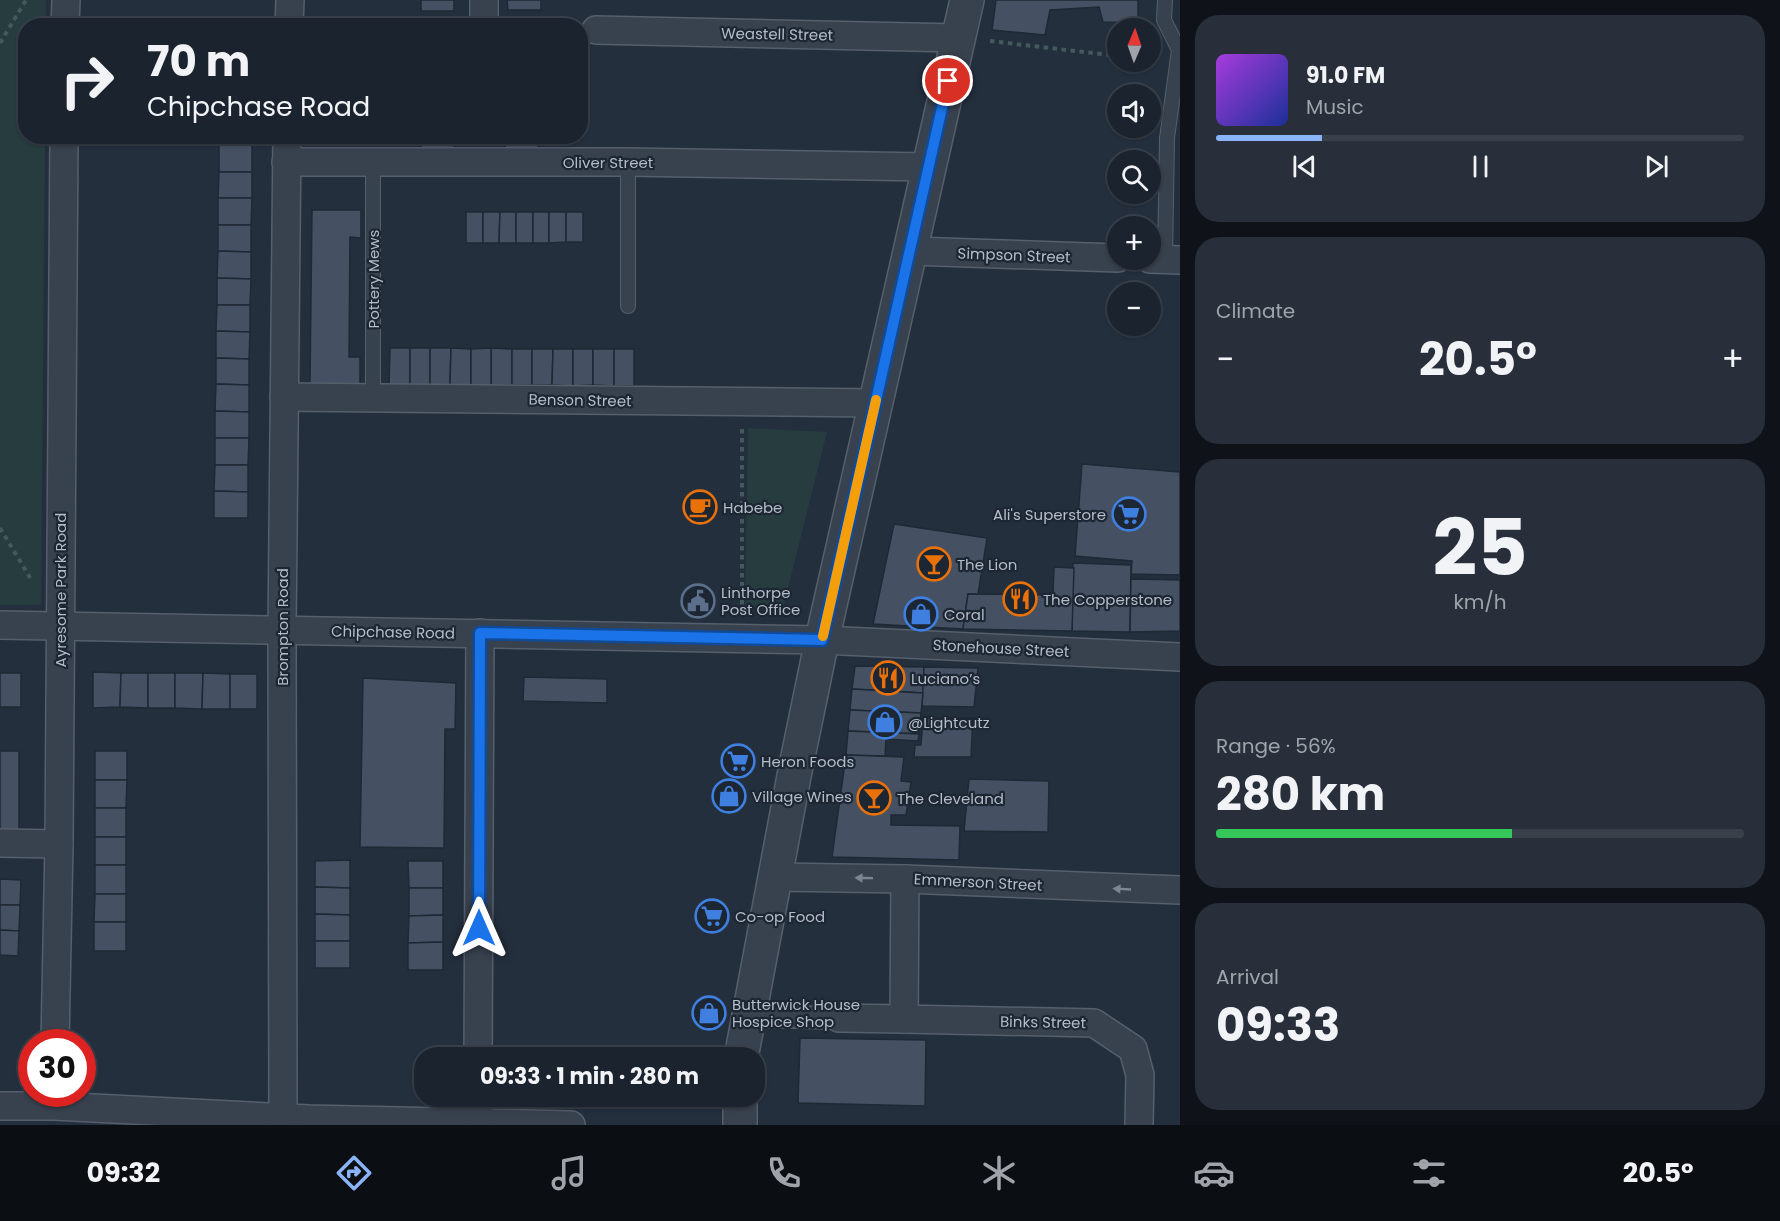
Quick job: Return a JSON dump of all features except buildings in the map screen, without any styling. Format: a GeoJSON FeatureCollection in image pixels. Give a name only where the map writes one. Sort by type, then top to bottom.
{"type":"FeatureCollection","features":[{"type":"Feature","properties":{"kind":"street"},"geometry":{"type":"LineString","coordinates":[[65,18],[66,0]]}},
{"type":"Feature","properties":{"kind":"street"},"geometry":{"type":"LineString","coordinates":[[289,18],[290,0]]}},
{"type":"Feature","properties":{"kind":"street"},"geometry":{"type":"LineString","coordinates":[[484,0],[484,18]]}},
{"type":"Feature","properties":{"kind":"street"},"geometry":{"type":"LineString","coordinates":[[743,1047],[822,640],[968,0]]}},
{"type":"Feature","properties":{"kind":"street","name":"Weastell Street"},"geometry":{"type":"LineString","coordinates":[[596,30],[958,38]]}},
{"type":"Feature","properties":{"kind":"street","name":"Ayresome Park Road"},"geometry":{"type":"LineString","coordinates":[[55,1029],[59,844],[64,144]]}},
{"type":"Feature","properties":{"kind":"street","name":"Oliver Street"},"geometry":{"type":"LineString","coordinates":[[287,149],[373,161],[484,149],[628,162],[929,167]]}},
{"type":"Feature","properties":{"kind":"street","name":"Brompton Road"},"geometry":{"type":"LineString","coordinates":[[283,1118],[282,630],[287,149]]}},
{"type":"Feature","properties":{"kind":"street","name":"Simpson Street"},"geometry":{"type":"LineString","coordinates":[[911,251],[1107,258]]}},
{"type":"Feature","properties":{"kind":"street","name":"Benson Street"},"geometry":{"type":"LineString","coordinates":[[284,397],[875,403]]}},
{"type":"Feature","properties":{"kind":"street","name":"Chipchase Road"},"geometry":{"type":"LineString","coordinates":[[0,625],[822,640]]}},
{"type":"Feature","properties":{"kind":"street"},"geometry":{"type":"LineString","coordinates":[[478,1047],[480,633]]}},
{"type":"Feature","properties":{"kind":"street","name":"Stonehouse Street"},"geometry":{"type":"LineString","coordinates":[[822,640],[1180,657]]}},
{"type":"Feature","properties":{"kind":"street"},"geometry":{"type":"LineString","coordinates":[[0,843],[59,844]]}},
{"type":"Feature","properties":{"kind":"street","name":"Emmerson Street"},"geometry":{"type":"LineString","coordinates":[[776,877],[905,879],[1180,890]]}},
{"type":"Feature","properties":{"kind":"street"},"geometry":{"type":"LineString","coordinates":[[904,1019],[905,879]]}},
{"type":"Feature","properties":{"kind":"street"},"geometry":{"type":"LineString","coordinates":[[748,1016],[839,1018]]}},
{"type":"Feature","properties":{"kind":"street","name":"Binks Street"},"geometry":{"type":"LineString","coordinates":[[839,1018],[1094,1023],[1133,1048],[1140,1075],[1139,1125]]}},
{"type":"Feature","properties":{"kind":"street"},"geometry":{"type":"LineString","coordinates":[[96,1103],[309,1122],[571,1125]]}},
{"type":"Feature","properties":{"kind":"street"},"geometry":{"type":"LineString","coordinates":[[0,1106],[18,1104]]}},
{"type":"Feature","properties":{"kind":"street"},"geometry":{"type":"LineString","coordinates":[[484,1107],[492,1124]]}},
{"type":"Feature","properties":{"kind":"street"},"geometry":{"type":"LineString","coordinates":[[740,1107],[740,1125]]}},
{"type":"Feature","properties":{"kind":"lane"},"geometry":{"type":"LineString","coordinates":[[1165,0],[1164,21],[1179,50],[1167,138],[1165,260]]}},
{"type":"Feature","properties":{"kind":"lane","name":"Pottery Mews"},"geometry":{"type":"LineString","coordinates":[[373,161],[373,397]]}},
{"type":"Feature","properties":{"kind":"lane"},"geometry":{"type":"LineString","coordinates":[[628,162],[628,306]]}},
{"type":"Feature","properties":{"kind":"path"},"geometry":{"type":"LineString","coordinates":[[0,43],[26,0]]}},
{"type":"Feature","properties":{"kind":"path"},"geometry":{"type":"LineString","coordinates":[[958,38],[1107,55]]}},
{"type":"Feature","properties":{"kind":"path"},"geometry":{"type":"LineString","coordinates":[[742,401],[742,638]]}},
{"type":"Feature","properties":{"kind":"path"},"geometry":{"type":"LineString","coordinates":[[0,528],[59,626]]}},
{"type":"Feature","properties":{"kind":"green space"},"geometry":{"type":"Polygon","coordinates":[[[0,0],[46,0],[46,18],[18,18],[18,144],[45,144],[41,605],[0,605],[0,0]]]}},
{"type":"Feature","properties":{"kind":"green space"},"geometry":{"type":"Polygon","coordinates":[[[748,428],[827,432],[783,608],[745,607],[748,428]]]}},
{"type":"Feature","properties":{"kind":"slow traffic"},"geometry":{"type":"LineString","coordinates":[[823,636],[876,400]]}},
{"type":"Feature","properties":{"kind":"place","name":"Habebe"},"geometry":{"type":"Point","coordinates":[700,507]}},
{"type":"Feature","properties":{"kind":"place","name":"Ali's Superstore"},"geometry":{"type":"Point","coordinates":[1129,514]}},
{"type":"Feature","properties":{"kind":"place","name":"The Lion"},"geometry":{"type":"Point","coordinates":[934,564]}},
{"type":"Feature","properties":{"kind":"place","name":"The Copperstone"},"geometry":{"type":"Point","coordinates":[1020,599]}},
{"type":"Feature","properties":{"kind":"place","name":"Linthorpe Post Office"},"geometry":{"type":"Point","coordinates":[698,601]}},
{"type":"Feature","properties":{"kind":"place","name":"Coral"},"geometry":{"type":"Point","coordinates":[921,614]}},
{"type":"Feature","properties":{"kind":"place","name":"Luciano’s"},"geometry":{"type":"Point","coordinates":[888,678]}},
{"type":"Feature","properties":{"kind":"place","name":"@Lightcutz"},"geometry":{"type":"Point","coordinates":[885,722]}},
{"type":"Feature","properties":{"kind":"place","name":"Heron Foods"},"geometry":{"type":"Point","coordinates":[738,761]}},
{"type":"Feature","properties":{"kind":"place","name":"Village Wines"},"geometry":{"type":"Point","coordinates":[729,796]}},
{"type":"Feature","properties":{"kind":"place","name":"The Cleveland"},"geometry":{"type":"Point","coordinates":[874,798]}},
{"type":"Feature","properties":{"kind":"place","name":"Co-op Food"},"geometry":{"type":"Point","coordinates":[712,916]}},
{"type":"Feature","properties":{"kind":"place","name":"Butterwick House Hospice Shop"},"geometry":{"type":"Point","coordinates":[709,1013]}},
{"type":"Feature","properties":{"kind":"route"},"geometry":{"type":"LineString","coordinates":[[479,928],[480,633],[822,640],[948,81]]}}]}
